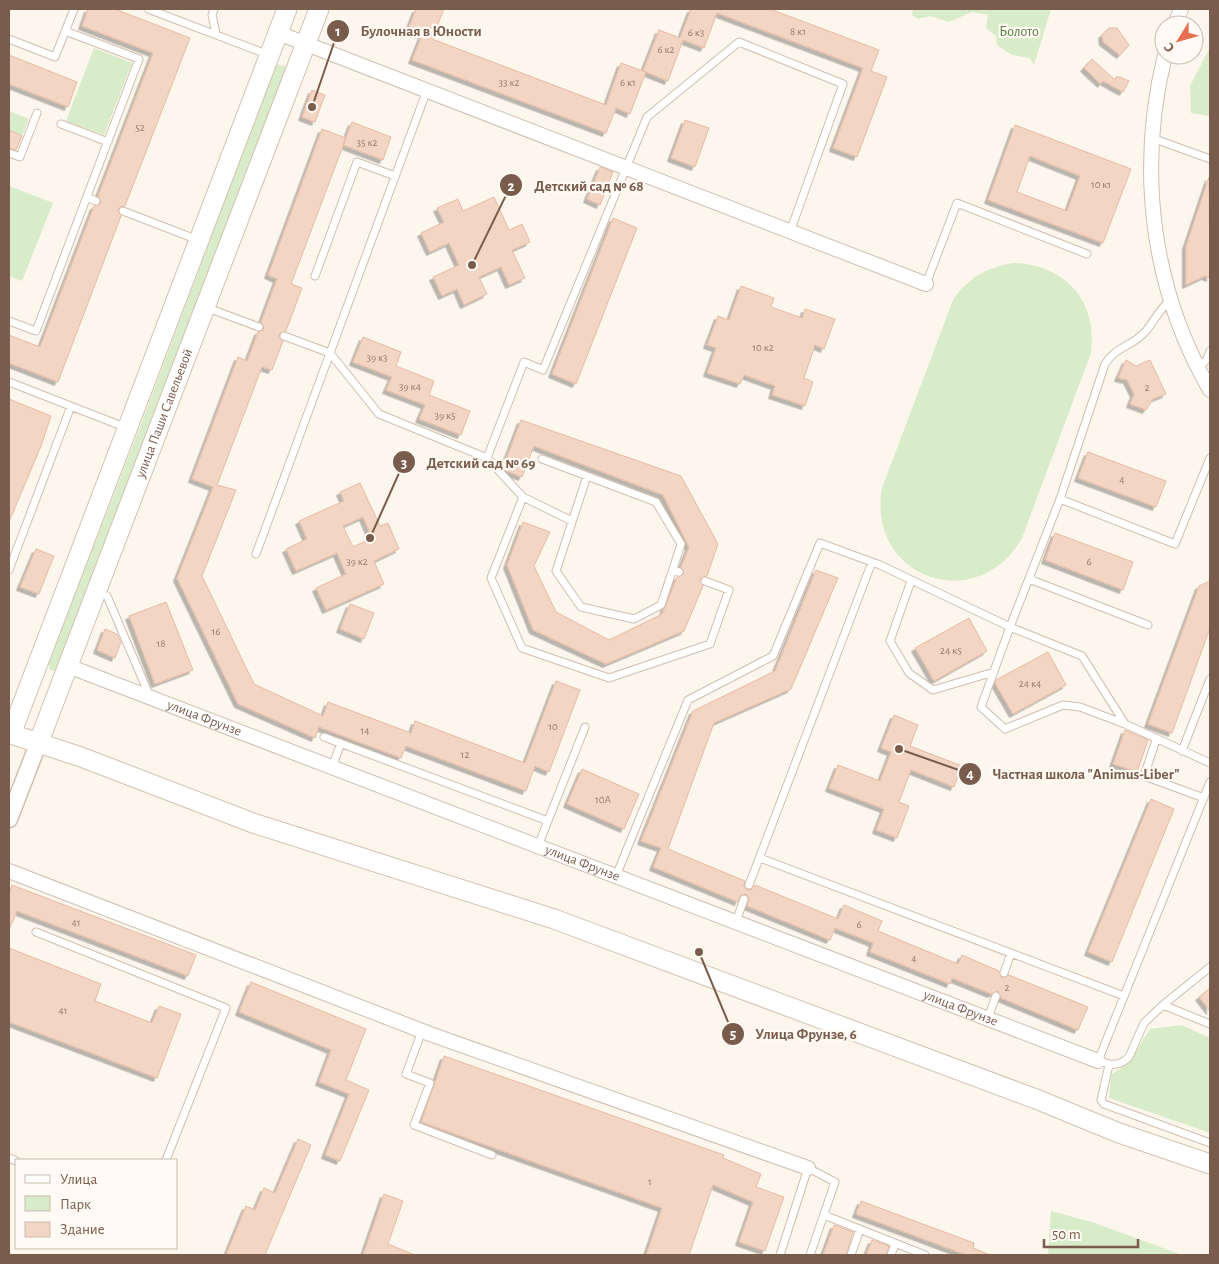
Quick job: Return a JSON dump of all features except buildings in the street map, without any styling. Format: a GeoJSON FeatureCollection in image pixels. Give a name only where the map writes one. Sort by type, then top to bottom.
{"type":"FeatureCollection","features":[{"type":"Feature","properties":{"kind":"main road"},"geometry":{"type":"LineString","coordinates":[[287,9],[9,735],[81,757],[253,823],[554,919],[1036,1099],[1119,1133],[1210,1164]]}},
{"type":"Feature","properties":{"kind":"main road","name":"улица Паши Савельевой"},"geometry":{"type":"LineString","coordinates":[[38,744],[319,9]]}},
{"type":"Feature","properties":{"kind":"street"},"geometry":{"type":"LineString","coordinates":[[278,33],[926,284]]}},
{"type":"Feature","properties":{"kind":"street"},"geometry":{"type":"LineString","coordinates":[[1164,65],[1157,91],[1151,138],[1150,171],[1153,216],[1161,268],[1170,301],[1198,369],[1210,390]]}},
{"type":"Feature","properties":{"kind":"street","name":"улица Фрунзе"},"geometry":{"type":"LineString","coordinates":[[68,666],[1104,1063]]}},
{"type":"Feature","properties":{"kind":"street","name":"улица Паши Савельевой"},"geometry":{"type":"LineString","coordinates":[[9,819],[38,744]]}},
{"type":"Feature","properties":{"kind":"street"},"geometry":{"type":"LineString","coordinates":[[9,871],[422,1031],[808,1168]]}},
{"type":"Feature","properties":{"kind":"lane"},"geometry":{"type":"LineString","coordinates":[[9,39],[55,57],[74,9]]}},
{"type":"Feature","properties":{"kind":"lane"},"geometry":{"type":"LineString","coordinates":[[148,9],[269,55]]}},
{"type":"Feature","properties":{"kind":"lane"},"geometry":{"type":"LineString","coordinates":[[214,9],[212,15],[216,34]]}},
{"type":"Feature","properties":{"kind":"lane"},"geometry":{"type":"LineString","coordinates":[[9,321],[36,331],[139,59],[65,31]]}},
{"type":"Feature","properties":{"kind":"lane"},"geometry":{"type":"LineString","coordinates":[[487,458],[524,362],[543,370],[646,117],[739,42],[843,84],[790,232]]}},
{"type":"Feature","properties":{"kind":"lane"},"geometry":{"type":"LineString","coordinates":[[256,554],[427,90]]}},
{"type":"Feature","properties":{"kind":"lane"},"geometry":{"type":"LineString","coordinates":[[9,153],[20,157],[37,113]]}},
{"type":"Feature","properties":{"kind":"lane"},"geometry":{"type":"LineString","coordinates":[[61,124],[108,142]]}},
{"type":"Feature","properties":{"kind":"lane"},"geometry":{"type":"LineString","coordinates":[[1151,138],[1210,159]]}},
{"type":"Feature","properties":{"kind":"lane"},"geometry":{"type":"LineString","coordinates":[[315,276],[357,162],[395,176]]}},
{"type":"Feature","properties":{"kind":"lane"},"geometry":{"type":"LineString","coordinates":[[87,197],[96,201]]}},
{"type":"Feature","properties":{"kind":"lane"},"geometry":{"type":"LineString","coordinates":[[926,284],[957,203],[1087,254]]}},
{"type":"Feature","properties":{"kind":"lane"},"geometry":{"type":"LineString","coordinates":[[123,211],[198,240]]}},
{"type":"Feature","properties":{"kind":"lane"},"geometry":{"type":"LineString","coordinates":[[1170,301],[1161,308],[1146,331],[1128,346],[1112,352],[1105,364],[1060,499],[981,707],[1005,729],[1062,705],[1080,707],[1125,724],[1156,740],[1210,763]]}},
{"type":"Feature","properties":{"kind":"lane"},"geometry":{"type":"LineString","coordinates":[[205,307],[259,327]]}},
{"type":"Feature","properties":{"kind":"lane"},"geometry":{"type":"LineString","coordinates":[[284,336],[330,353],[378,414],[487,458],[522,497],[572,521]]}},
{"type":"Feature","properties":{"kind":"lane"},"geometry":{"type":"LineString","coordinates":[[1198,369],[1207,359],[1210,351]]}},
{"type":"Feature","properties":{"kind":"lane"},"geometry":{"type":"LineString","coordinates":[[9,382],[127,428]]}},
{"type":"Feature","properties":{"kind":"lane"},"geometry":{"type":"LineString","coordinates":[[9,570],[71,406]]}},
{"type":"Feature","properties":{"kind":"lane"},"geometry":{"type":"LineString","coordinates":[[1060,499],[1175,544],[1210,458]]}},
{"type":"Feature","properties":{"kind":"lane"},"geometry":{"type":"LineString","coordinates":[[542,459],[656,502],[681,544],[676,570],[661,604],[634,619],[581,607],[556,571],[587,476]]}},
{"type":"Feature","properties":{"kind":"lane"},"geometry":{"type":"LineString","coordinates":[[522,497],[491,578],[522,648],[609,678],[710,644],[729,590],[705,581]]}},
{"type":"Feature","properties":{"kind":"lane"},"geometry":{"type":"LineString","coordinates":[[616,876],[688,700],[773,656],[820,543],[872,562],[1010,627],[1082,656],[1125,724]]}},
{"type":"Feature","properties":{"kind":"lane"},"geometry":{"type":"LineString","coordinates":[[750,885],[872,562]]}},
{"type":"Feature","properties":{"kind":"lane"},"geometry":{"type":"LineString","coordinates":[[1029,580],[1148,625]]}},
{"type":"Feature","properties":{"kind":"lane"},"geometry":{"type":"LineString","coordinates":[[912,581],[890,641],[910,673],[932,690],[994,672]]}},
{"type":"Feature","properties":{"kind":"lane"},"geometry":{"type":"LineString","coordinates":[[107,596],[150,697]]}},
{"type":"Feature","properties":{"kind":"lane"},"geometry":{"type":"LineString","coordinates":[[1182,751],[1210,679]]}},
{"type":"Feature","properties":{"kind":"lane"},"geometry":{"type":"LineString","coordinates":[[538,846],[585,727]]}},
{"type":"Feature","properties":{"kind":"lane"},"geometry":{"type":"LineString","coordinates":[[324,737],[548,821]]}},
{"type":"Feature","properties":{"kind":"lane"},"geometry":{"type":"LineString","coordinates":[[1156,740],[1144,776],[1204,798]]}},
{"type":"Feature","properties":{"kind":"lane"},"geometry":{"type":"LineString","coordinates":[[332,768],[341,743]]}},
{"type":"Feature","properties":{"kind":"lane"},"geometry":{"type":"LineString","coordinates":[[1210,782],[1124,996],[1104,1063],[1101,1100],[1104,1104],[1210,1143]]}},
{"type":"Feature","properties":{"kind":"lane"},"geometry":{"type":"LineString","coordinates":[[760,858],[1124,996]]}},
{"type":"Feature","properties":{"kind":"lane"},"geometry":{"type":"LineString","coordinates":[[736,922],[744,900]]}},
{"type":"Feature","properties":{"kind":"lane"},"geometry":{"type":"LineString","coordinates":[[36,932],[226,1008],[166,1159]]}},
{"type":"Feature","properties":{"kind":"lane"},"geometry":{"type":"LineString","coordinates":[[1004,973],[1011,953]]}},
{"type":"Feature","properties":{"kind":"lane"},"geometry":{"type":"LineString","coordinates":[[1104,1063],[1121,1064],[1129,1057],[1144,1023],[1210,967]]}},
{"type":"Feature","properties":{"kind":"lane"},"geometry":{"type":"LineString","coordinates":[[988,1018],[996,996]]}},
{"type":"Feature","properties":{"kind":"lane"},"geometry":{"type":"LineString","coordinates":[[1163,1005],[1210,1024]]}},
{"type":"Feature","properties":{"kind":"lane"},"geometry":{"type":"LineString","coordinates":[[422,1031],[406,1074],[430,1083],[414,1125],[492,1155]]}},
{"type":"Feature","properties":{"kind":"lane"},"geometry":{"type":"LineString","coordinates":[[780,1255],[808,1168],[835,1182],[810,1255]]}},
{"type":"Feature","properties":{"kind":"lane"},"geometry":{"type":"LineString","coordinates":[[824,1215],[925,1255]]}},
{"type":"Feature","properties":{"kind":"lane"},"geometry":{"type":"LineString","coordinates":[[850,1255],[860,1229]]}},
{"type":"Feature","properties":{"kind":"lane"},"geometry":{"type":"LineString","coordinates":[[891,1255],[895,1244]]}},
{"type":"Feature","properties":{"kind":"green space","name":"Болото"},"geometry":{"type":"Polygon","coordinates":[[[913,9],[1051,9],[1034,65],[1030,58],[1012,55],[997,45],[996,36],[986,28],[988,15],[972,12],[949,22],[930,16],[918,19],[912,15],[913,9]]]}},
{"type":"Feature","properties":{"kind":"green space"},"geometry":{"type":"Polygon","coordinates":[[[1210,47],[1210,116],[1191,113],[1190,86],[1201,65],[1204,65],[1204,59],[1210,47]]]}},
{"type":"Feature","properties":{"kind":"green space"},"geometry":{"type":"Polygon","coordinates":[[[94,48],[132,63],[104,135],[66,121],[94,48]]]}},
{"type":"Feature","properties":{"kind":"green space"},"geometry":{"type":"Polygon","coordinates":[[[276,64],[287,67],[60,668],[54,671],[49,669],[49,662],[140,427],[276,64]]]}},
{"type":"Feature","properties":{"kind":"green space"},"geometry":{"type":"Polygon","coordinates":[[[9,111],[29,119],[22,136],[9,130],[9,111]]]}},
{"type":"Feature","properties":{"kind":"green space"},"geometry":{"type":"Polygon","coordinates":[[[9,186],[53,203],[22,281],[9,276],[9,186]]]}},
{"type":"Feature","properties":{"kind":"green space"},"geometry":{"type":"Polygon","coordinates":[[[1014,263],[1033,265],[1049,271],[1063,279],[1075,290],[1089,318],[1092,335],[1091,353],[1022,538],[1002,562],[979,576],[954,581],[929,576],[907,564],[891,545],[882,519],[882,488],[953,300],[965,286],[979,275],[995,267],[1014,263]]]}},
{"type":"Feature","properties":{"kind":"green space"},"geometry":{"type":"Polygon","coordinates":[[[1182,1025],[1210,1038],[1210,1133],[1109,1098],[1111,1075],[1130,1061],[1150,1029],[1182,1025]]]}},
{"type":"Feature","properties":{"kind":"green space"},"geometry":{"type":"Polygon","coordinates":[[[1051,1211],[1095,1223],[1182,1255],[1048,1255],[1051,1211]]]}},
{"type":"Feature","properties":{"kind":"place","name":"Булочная в Юности"},"geometry":{"type":"Point","coordinates":[312,107]}},
{"type":"Feature","properties":{"kind":"place","name":"Детский сад № 68"},"geometry":{"type":"Point","coordinates":[472,265]}},
{"type":"Feature","properties":{"kind":"place","name":"Детский сад № 69"},"geometry":{"type":"Point","coordinates":[370,538]}},
{"type":"Feature","properties":{"kind":"place","name":"Частная школа \"Animus-Liber\""},"geometry":{"type":"Point","coordinates":[899,749]}},
{"type":"Feature","properties":{"kind":"place","name":"Улица Фрунзе, 6"},"geometry":{"type":"Point","coordinates":[699,952]}}]}
